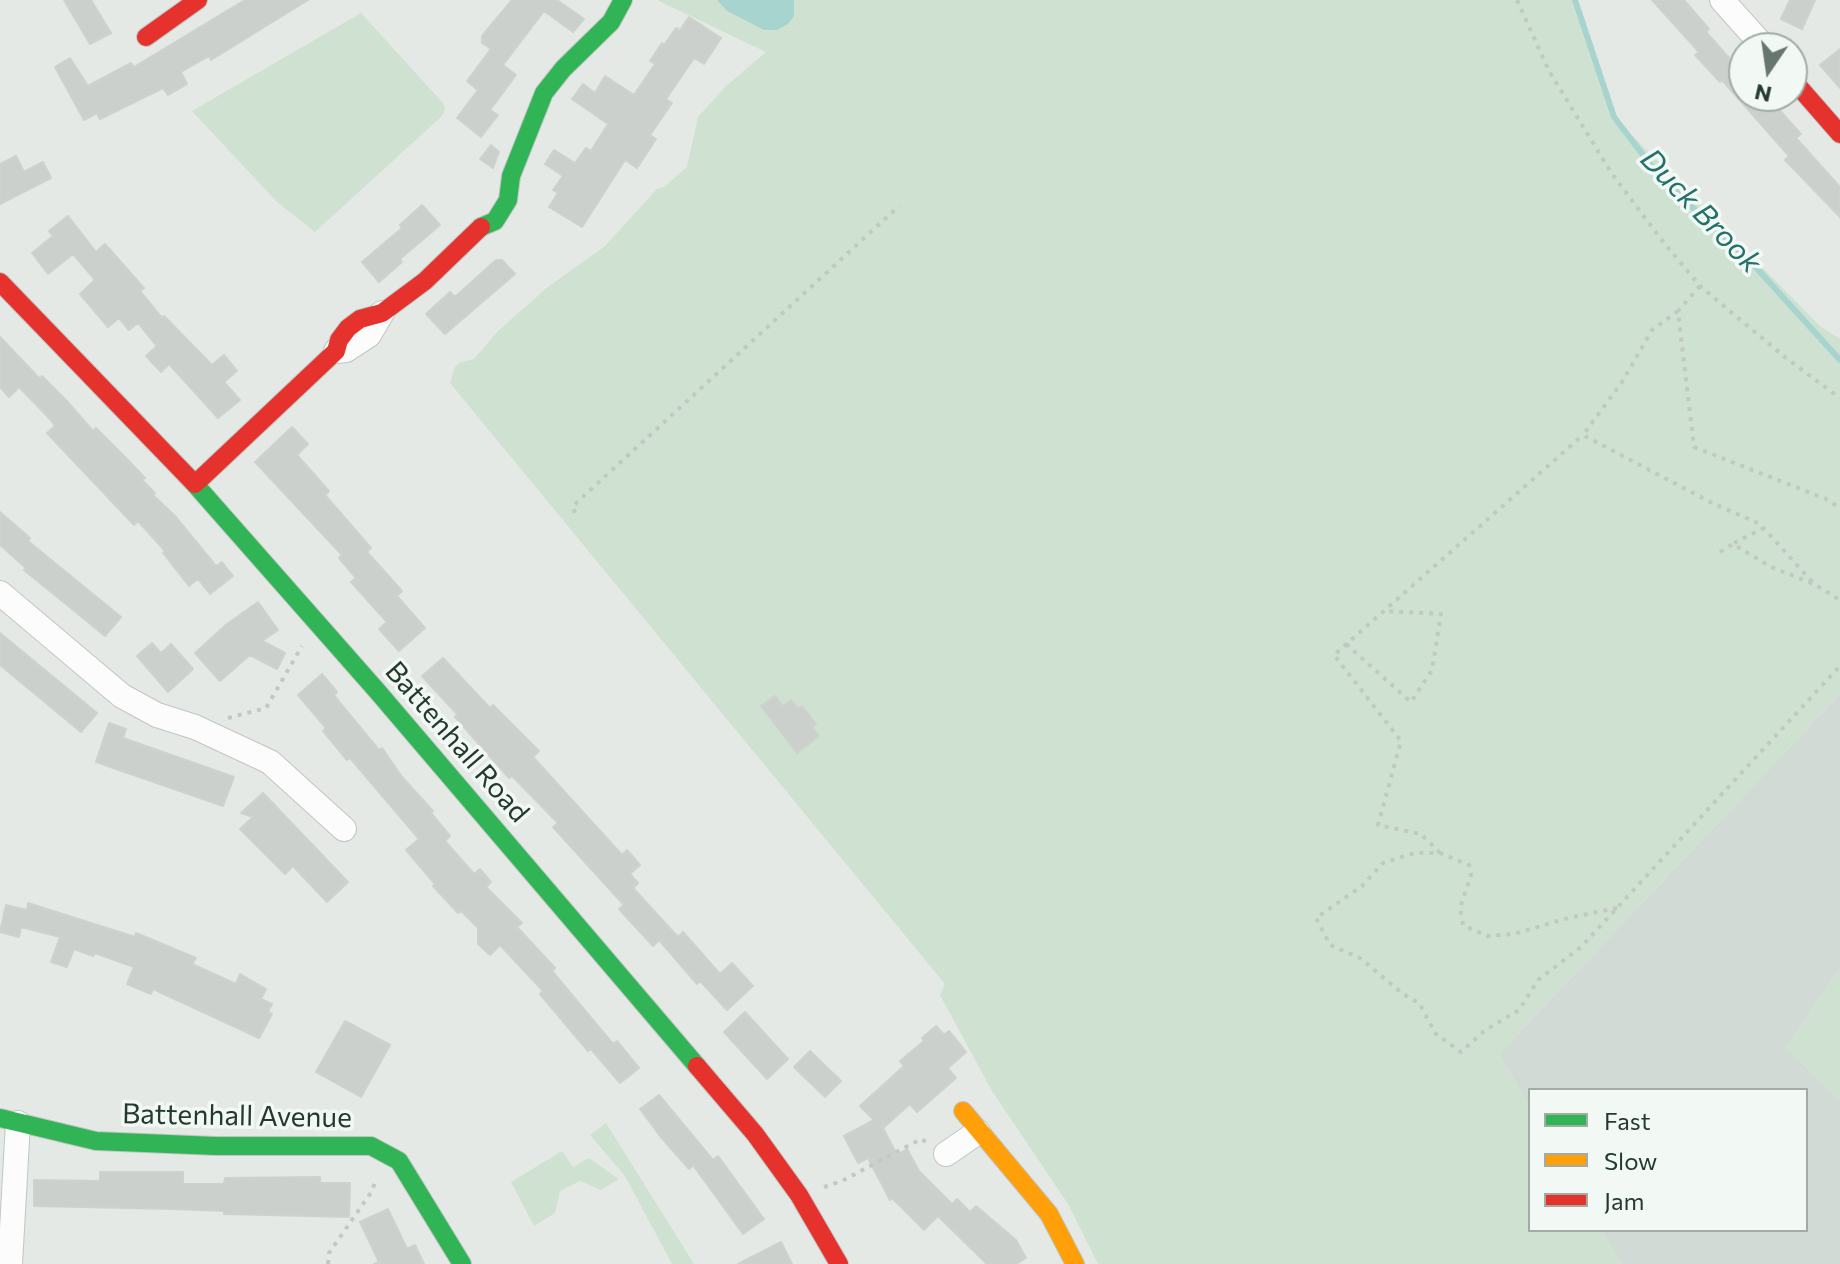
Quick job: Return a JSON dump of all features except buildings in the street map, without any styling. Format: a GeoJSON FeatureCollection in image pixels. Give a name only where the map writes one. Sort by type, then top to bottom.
{"type":"FeatureCollection","features":[{"type":"Feature","properties":{"kind":"street"},"geometry":{"type":"LineString","coordinates":[[146,37],[198,0]]}},
{"type":"Feature","properties":{"kind":"street"},"geometry":{"type":"LineString","coordinates":[[195,484],[336,351],[346,350],[369,335],[382,313],[425,281],[482,226],[481,215],[487,202],[502,182],[511,176],[544,93],[563,69],[611,22],[623,0]]}},
{"type":"Feature","properties":{"kind":"street"},"geometry":{"type":"LineString","coordinates":[[1722,0],[1751,32]]}},
{"type":"Feature","properties":{"kind":"street"},"geometry":{"type":"LineString","coordinates":[[1808,97],[1840,134]]}},
{"type":"Feature","properties":{"kind":"street","name":"Battenhall Road"},"geometry":{"type":"LineString","coordinates":[[0,282],[195,484],[320,625],[755,1134],[799,1195],[839,1264]]}},
{"type":"Feature","properties":{"kind":"street"},"geometry":{"type":"LineString","coordinates":[[0,593],[122,696],[157,715],[195,727],[270,762],[344,829]]}},
{"type":"Feature","properties":{"kind":"street"},"geometry":{"type":"LineString","coordinates":[[963,1111],[1049,1214],[1075,1264]]}},
{"type":"Feature","properties":{"kind":"street"},"geometry":{"type":"LineString","coordinates":[[9,1120],[10,1264]]}},
{"type":"Feature","properties":{"kind":"street","name":"Battenhall Avenue"},"geometry":{"type":"LineString","coordinates":[[9,1120],[96,1141],[216,1146],[371,1146],[399,1161]]}},
{"type":"Feature","properties":{"kind":"street"},"geometry":{"type":"LineString","coordinates":[[946,1154],[978,1132]]}},
{"type":"Feature","properties":{"kind":"street"},"geometry":{"type":"LineString","coordinates":[[399,1161],[462,1264]]}},
{"type":"Feature","properties":{"kind":"path"},"geometry":{"type":"LineString","coordinates":[[1517,0],[1549,71],[1612,174],[1664,243],[1700,286],[1786,358],[1840,398]]}},
{"type":"Feature","properties":{"kind":"path"},"geometry":{"type":"LineString","coordinates":[[575,513],[573,506],[899,206]]}},
{"type":"Feature","properties":{"kind":"path"},"geometry":{"type":"LineString","coordinates":[[1440,853],[1421,834],[1378,825],[1401,741],[1334,655],[1583,435],[1622,382],[1652,330],[1678,311],[1700,286]]}},
{"type":"Feature","properties":{"kind":"path"},"geometry":{"type":"LineString","coordinates":[[1678,311],[1694,447],[1826,499],[1840,508]]}},
{"type":"Feature","properties":{"kind":"path"},"geometry":{"type":"LineString","coordinates":[[1583,435],[1764,528],[1814,584]]}},
{"type":"Feature","properties":{"kind":"path"},"geometry":{"type":"LineString","coordinates":[[1720,552],[1727,545],[1764,528]]}},
{"type":"Feature","properties":{"kind":"path"},"geometry":{"type":"LineString","coordinates":[[1733,544],[1771,567],[1814,584],[1840,600]]}},
{"type":"Feature","properties":{"kind":"path"},"geometry":{"type":"LineString","coordinates":[[1346,644],[1411,702],[1432,670],[1441,614],[1383,611]]}},
{"type":"Feature","properties":{"kind":"path"},"geometry":{"type":"LineString","coordinates":[[195,727],[266,708],[308,637],[320,625]]}},
{"type":"Feature","properties":{"kind":"path"},"geometry":{"type":"LineString","coordinates":[[1617,908],[1514,934],[1487,936],[1463,925],[1460,908],[1471,875],[1469,865],[1440,853],[1415,853],[1383,863],[1348,898],[1316,918],[1330,945],[1360,958],[1403,994],[1419,1003],[1436,1034],[1461,1052],[1484,1031],[1519,1010],[1538,980],[1581,947],[1617,908],[1840,666]]}},
{"type":"Feature","properties":{"kind":"path"},"geometry":{"type":"LineString","coordinates":[[799,1195],[842,1181],[921,1139],[946,1154]]}},
{"type":"Feature","properties":{"kind":"path"},"geometry":{"type":"LineString","coordinates":[[328,1264],[329,1253],[372,1191],[380,1170],[399,1161]]}},
{"type":"Feature","properties":{"kind":"shaded area"},"geometry":{"type":"Polygon","coordinates":[[[1840,694],[1840,968],[1786,1048],[1840,1100],[1840,1264],[1622,1264],[1602,1232],[1808,1232],[1808,1088],[1528,1088],[1528,1105],[1499,1054],[1840,694]]]}},
{"type":"Feature","properties":{"kind":"green space"},"geometry":{"type":"Polygon","coordinates":[[[657,0],[1575,0],[1614,117],[1820,326],[1840,339],[1840,694],[1499,1054],[1528,1105],[1528,1232],[1602,1232],[1622,1264],[1098,1264],[1068,1204],[992,1091],[940,995],[945,984],[450,383],[459,363],[474,359],[499,330],[549,286],[604,247],[657,189],[664,187],[687,167],[698,117],[726,86],[766,52],[657,0]]]}},
{"type":"Feature","properties":{"kind":"green space"},"geometry":{"type":"Polygon","coordinates":[[[361,13],[443,103],[445,109],[442,116],[315,232],[277,202],[192,111],[361,13]]]}},
{"type":"Feature","properties":{"kind":"green space"},"geometry":{"type":"Polygon","coordinates":[[[1840,968],[1840,1100],[1786,1048],[1840,968]]]}},
{"type":"Feature","properties":{"kind":"green space"},"geometry":{"type":"Polygon","coordinates":[[[606,1123],[694,1264],[672,1264],[625,1176],[590,1135],[606,1123]]]}},
{"type":"Feature","properties":{"kind":"green space"},"geometry":{"type":"Polygon","coordinates":[[[562,1151],[573,1167],[589,1158],[619,1179],[601,1190],[580,1181],[560,1191],[555,1213],[534,1226],[511,1182],[562,1151]]]}},
{"type":"Feature","properties":{"kind":"water"},"geometry":{"type":"Polygon","coordinates":[[[717,0],[794,0],[794,16],[777,30],[764,30],[727,11],[717,0]]]}},
{"type":"Feature","properties":{"kind":"waterway","name":"Duck Brook"},"geometry":{"type":"LineString","coordinates":[[1575,0],[1614,117],[1660,177],[1751,262],[1840,360]]}},
{"type":"Feature","properties":{"kind":"traffic: fast"},"geometry":{"type":"LineString","coordinates":[[481,227],[495,221],[508,200],[511,176],[544,93],[563,69],[611,22],[623,0]]}},
{"type":"Feature","properties":{"kind":"traffic: fast"},"geometry":{"type":"LineString","coordinates":[[193,482],[378,692],[697,1066]]}},
{"type":"Feature","properties":{"kind":"traffic: fast"},"geometry":{"type":"LineString","coordinates":[[0,1118],[96,1141],[216,1146],[371,1146],[399,1161],[462,1264]]}},
{"type":"Feature","properties":{"kind":"traffic: slow"},"geometry":{"type":"LineString","coordinates":[[963,1111],[1049,1214],[1075,1264]]}},
{"type":"Feature","properties":{"kind":"traffic: jam"},"geometry":{"type":"LineString","coordinates":[[146,37],[198,0]]}},
{"type":"Feature","properties":{"kind":"traffic: jam"},"geometry":{"type":"LineString","coordinates":[[1808,97],[1840,134]]}},
{"type":"Feature","properties":{"kind":"traffic: jam"},"geometry":{"type":"LineString","coordinates":[[195,484],[336,351],[339,340],[348,328],[360,319],[382,313],[425,281],[481,227]]}},
{"type":"Feature","properties":{"kind":"traffic: jam"},"geometry":{"type":"LineString","coordinates":[[0,282],[193,482]]}},
{"type":"Feature","properties":{"kind":"traffic: jam"},"geometry":{"type":"LineString","coordinates":[[697,1066],[755,1134],[799,1195],[839,1264]]}}]}
